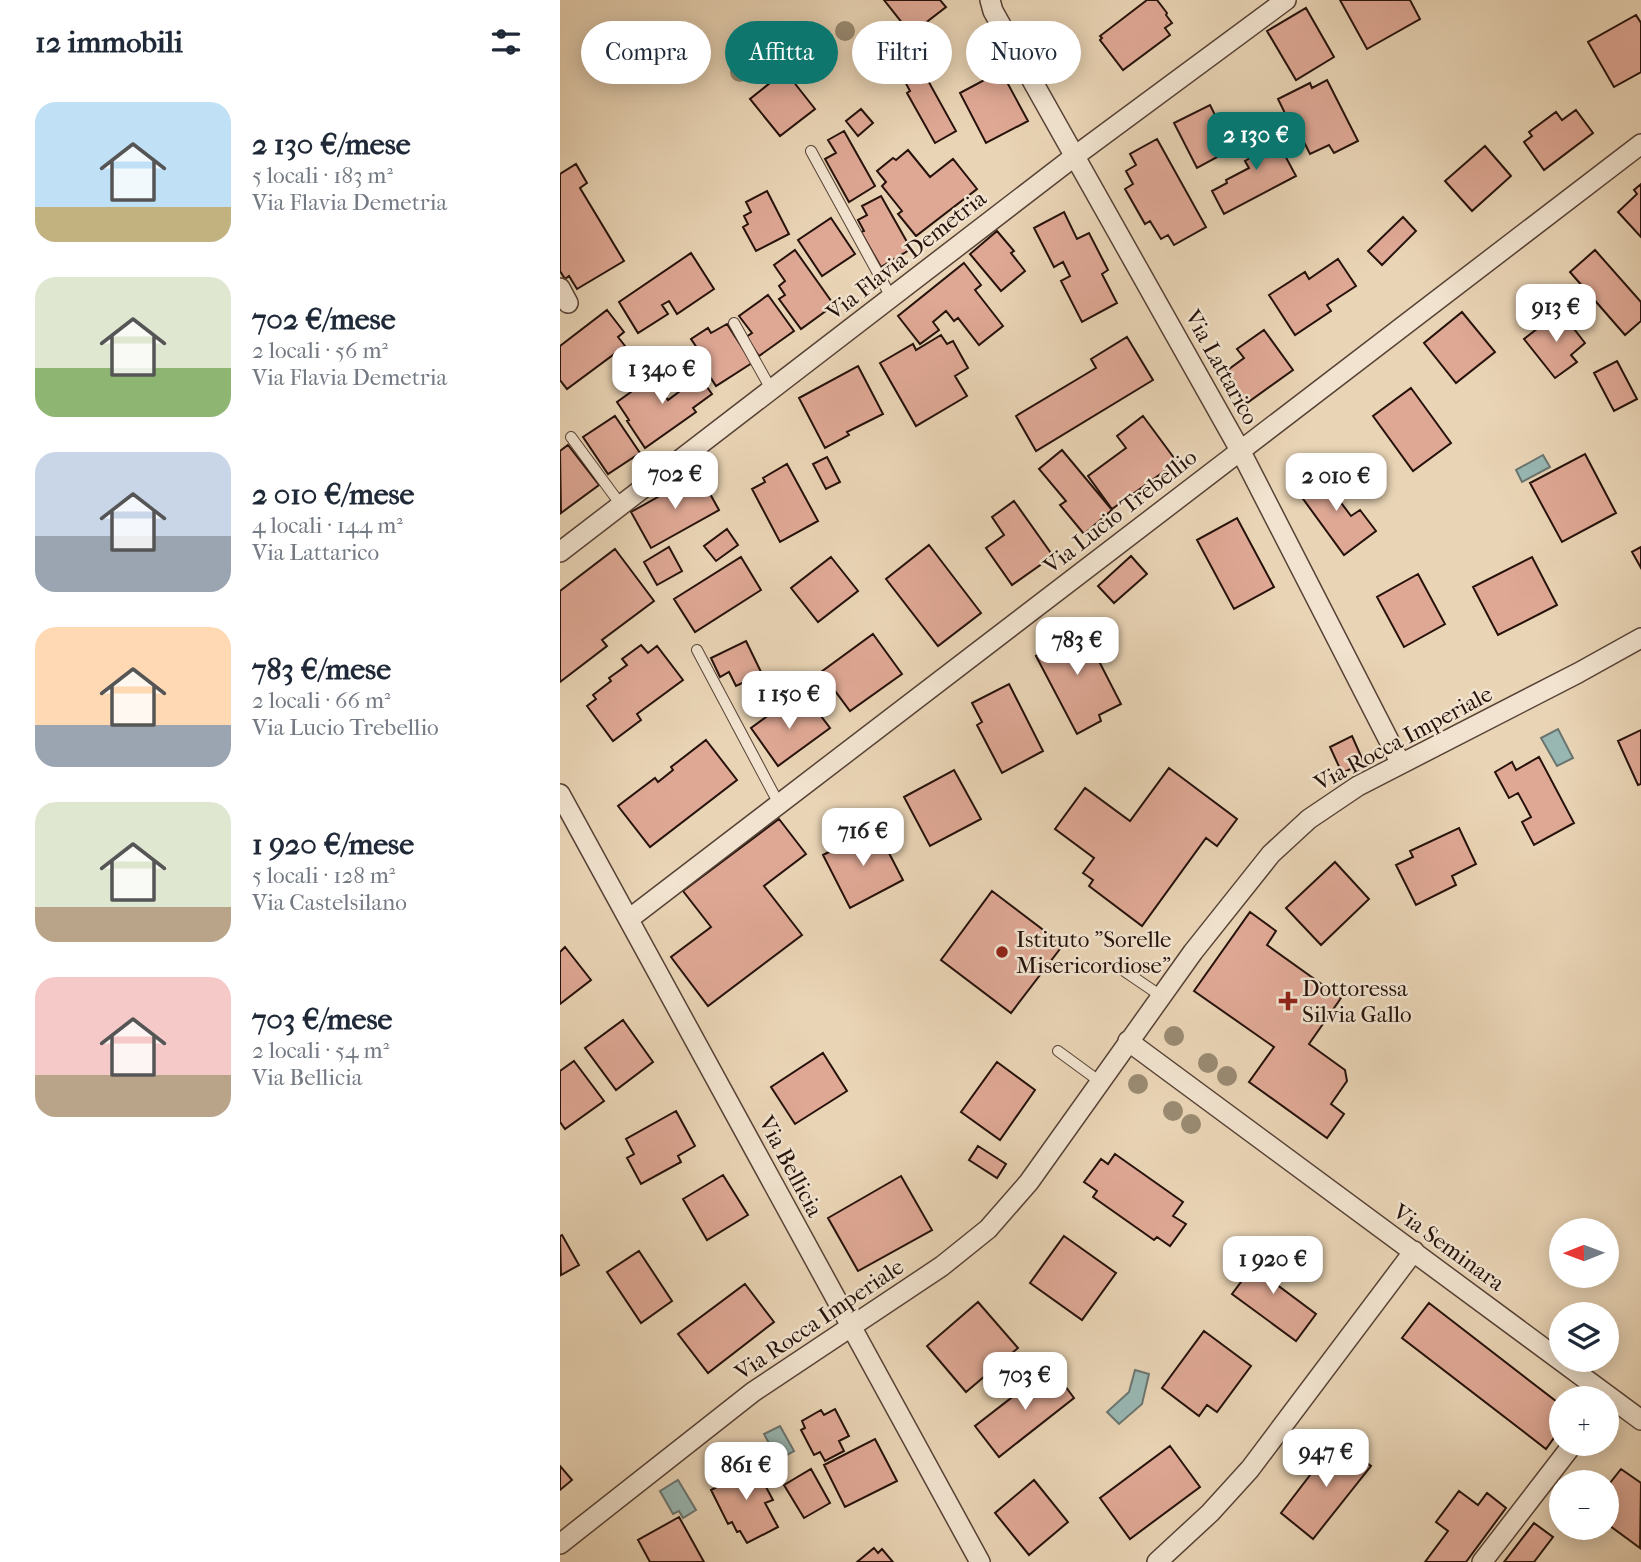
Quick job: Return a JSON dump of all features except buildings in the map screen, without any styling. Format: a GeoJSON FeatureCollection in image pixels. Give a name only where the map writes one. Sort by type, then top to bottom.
{"type":"FeatureCollection","features":[{"type":"Feature","properties":{"kind":"street","name":"Via Lattarico"},"geometry":{"type":"LineString","coordinates":[[990,0],[993,11],[1240,450],[1401,764]]}},
{"type":"Feature","properties":{"kind":"street","name":"Via Flavia Demetria"},"geometry":{"type":"LineString","coordinates":[[560,552],[1075,156],[1286,0]]}},
{"type":"Feature","properties":{"kind":"street","name":"Via Lucio Trebellio"},"geometry":{"type":"LineString","coordinates":[[629,919],[1641,144]]}},
{"type":"Feature","properties":{"kind":"street","name":"Via Rocca Imperiale"},"geometry":{"type":"LineString","coordinates":[[560,1544],[753,1392],[957,1255],[988,1229],[1029,1182],[1193,952],[1271,854],[1301,826],[1345,794],[1641,638]]}},
{"type":"Feature","properties":{"kind":"street","name":"Via Bellicia"},"geometry":{"type":"LineString","coordinates":[[560,794],[980,1562]]}},
{"type":"Feature","properties":{"kind":"street","name":"Via Seminara"},"geometry":{"type":"LineString","coordinates":[[1128,1041],[1592,1386]]}},
{"type":"Feature","properties":{"kind":"street"},"geometry":{"type":"LineString","coordinates":[[1157,1562],[1210,1513],[1250,1469],[1414,1251]]}},
{"type":"Feature","properties":{"kind":"street","name":"Via Seminara"},"geometry":{"type":"LineString","coordinates":[[1619,1405],[1641,1420]]}},
{"type":"Feature","properties":{"kind":"street"},"geometry":{"type":"LineString","coordinates":[[1482,1562],[1564,1456]]}},
{"type":"Feature","properties":{"kind":"lane"},"geometry":{"type":"LineString","coordinates":[[811,151],[891,298]]}},
{"type":"Feature","properties":{"kind":"lane"},"geometry":{"type":"LineString","coordinates":[[734,323],[771,389]]}},
{"type":"Feature","properties":{"kind":"lane"},"geometry":{"type":"LineString","coordinates":[[572,437],[621,505]]}},
{"type":"Feature","properties":{"kind":"lane"},"geometry":{"type":"LineString","coordinates":[[697,650],[779,804]]}},
{"type":"Feature","properties":{"kind":"lane"},"geometry":{"type":"LineString","coordinates":[[1119,968],[1161,996]]}},
{"type":"Feature","properties":{"kind":"lane"},"geometry":{"type":"LineString","coordinates":[[1058,1051],[1099,1082]]}},
{"type":"Feature","properties":{"kind":"water"},"geometry":{"type":"Polygon","coordinates":[[[1543,455],[1550,467],[1522,482],[1516,470],[1543,455]]]}},
{"type":"Feature","properties":{"kind":"water"},"geometry":{"type":"Polygon","coordinates":[[[1558,729],[1573,758],[1557,766],[1541,738],[1558,729]]]}},
{"type":"Feature","properties":{"kind":"water"},"geometry":{"type":"Polygon","coordinates":[[[1135,1370],[1149,1374],[1142,1404],[1119,1424],[1107,1412],[1129,1392],[1135,1370]]]}},
{"type":"Feature","properties":{"kind":"water"},"geometry":{"type":"Polygon","coordinates":[[[780,1426],[794,1451],[778,1460],[764,1434],[780,1426]]]}},
{"type":"Feature","properties":{"kind":"water"},"geometry":{"type":"Polygon","coordinates":[[[678,1480],[696,1510],[683,1518],[679,1511],[673,1514],[660,1491],[678,1480]]]}},
{"type":"Feature","properties":{"kind":"place","name":"Istituto \"Sorelle Misericordiose\""},"geometry":{"type":"Point","coordinates":[1002,952]}},
{"type":"Feature","properties":{"kind":"place","name":"Dottoressa Silvia Gallo"},"geometry":{"type":"Point","coordinates":[1288,1001]}}]}
